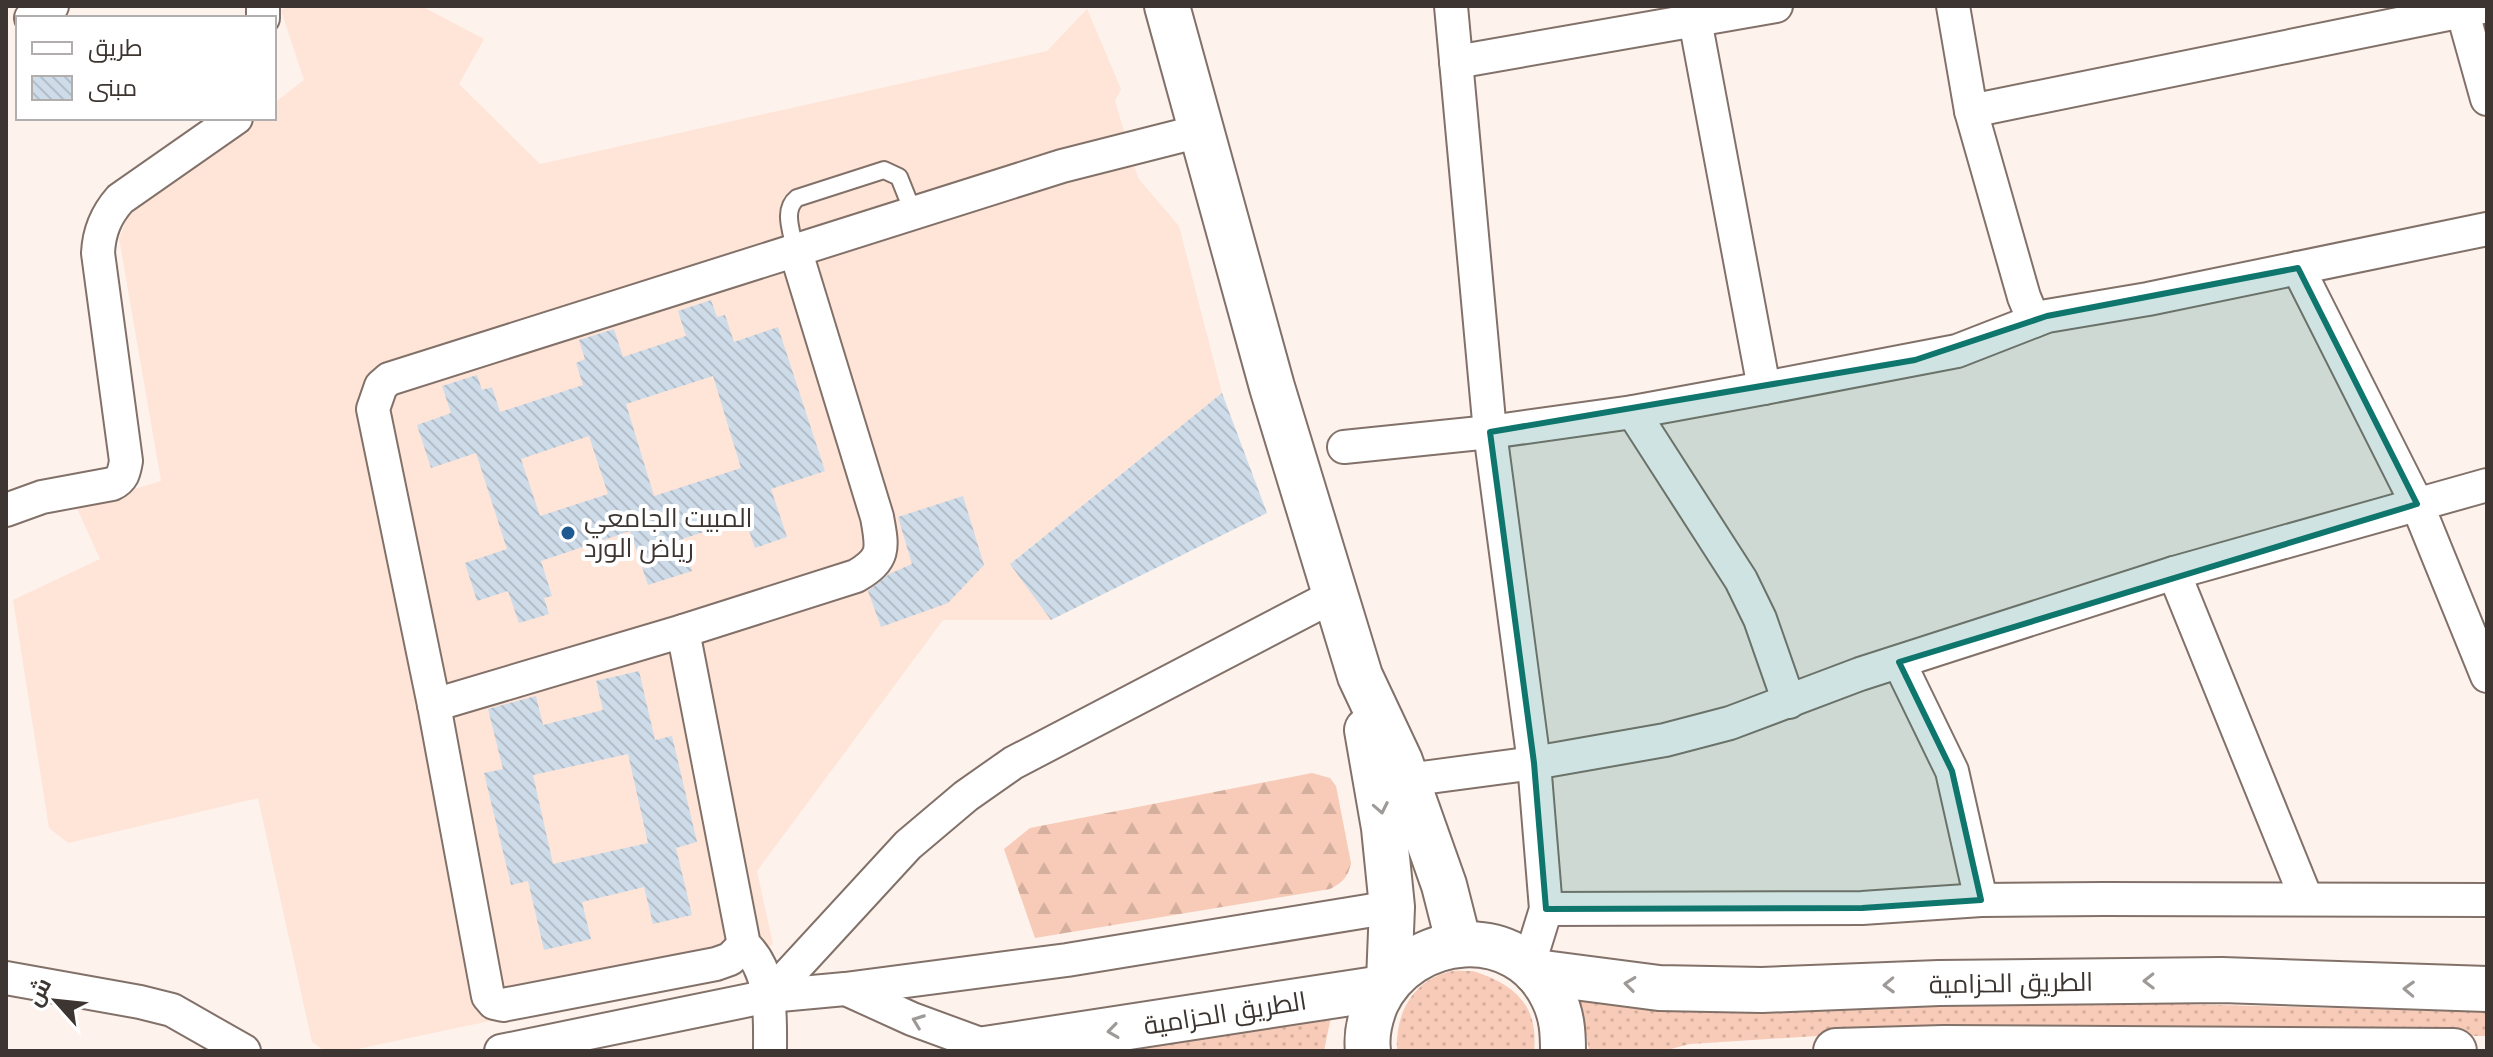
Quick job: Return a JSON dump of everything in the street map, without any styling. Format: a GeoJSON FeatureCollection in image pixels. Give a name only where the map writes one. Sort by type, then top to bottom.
{"type":"FeatureCollection","features":[{"type":"Feature","properties":{"kind":"main road"},"geometry":{"type":"LineString","coordinates":[[1167,6],[1200,131],[1360,676],[1407,780],[1444,885],[1459,944]]}},
{"type":"Feature","properties":{"kind":"main road"},"geometry":{"type":"LineString","coordinates":[[1360,676],[1384,828],[1392,907],[1386,984],[1371,1015],[1368,1051]]}},
{"type":"Feature","properties":{"kind":"main road","name":"الطريق الحزامية"},"geometry":{"type":"LineString","coordinates":[[982,1050],[1386,984],[1408,962],[1432,949],[1459,944],[1486,945],[1512,954],[1532,969],[1553,996],[1563,1023],[1563,1051]]}},
{"type":"Feature","properties":{"kind":"main road","name":"الطريق الحزامية"},"geometry":{"type":"LineString","coordinates":[[1532,969],[1659,988],[1703,989],[2222,980],[2487,989]]}},
{"type":"Feature","properties":{"kind":"main road"},"geometry":{"type":"LineString","coordinates":[[1836,1051],[1944,1048],[2454,1051]]}},
{"type":"Feature","properties":{"kind":"street"},"geometry":{"type":"LineString","coordinates":[[34,16],[52,6]]}},
{"type":"Feature","properties":{"kind":"street"},"geometry":{"type":"LineString","coordinates":[[1451,6],[1490,432],[1534,763],[1546,909],[1532,969]]}},
{"type":"Feature","properties":{"kind":"street"},"geometry":{"type":"LineString","coordinates":[[1456,62],[1776,6]]}},
{"type":"Feature","properties":{"kind":"street"},"geometry":{"type":"LineString","coordinates":[[1953,6],[1971,111],[2024,297],[2034,321]]}},
{"type":"Feature","properties":{"kind":"street"},"geometry":{"type":"LineString","coordinates":[[1971,111],[2470,8],[2487,99]]}},
{"type":"Feature","properties":{"kind":"street"},"geometry":{"type":"LineString","coordinates":[[1695,20],[1764,388]]}},
{"type":"Feature","properties":{"kind":"street"},"geometry":{"type":"LineString","coordinates":[[6,510],[42,497],[112,484],[123,475],[126,461],[98,253],[103,225],[108,212],[120,199],[233,120]]}},
{"type":"Feature","properties":{"kind":"street"},"geometry":{"type":"LineString","coordinates":[[744,945],[730,959],[716,964],[503,1005],[494,1003],[488,996],[434,705],[373,409],[381,386],[389,379],[913,212],[1062,166],[1200,131]]}},
{"type":"Feature","properties":{"kind":"street"},"geometry":{"type":"LineString","coordinates":[[1344,447],[1490,432],[1633,412],[1764,388],[1957,351],[2047,316],[2148,299],[2487,229]]}},
{"type":"Feature","properties":{"kind":"street"},"geometry":{"type":"LineString","coordinates":[[434,705],[683,631],[856,576],[873,566],[882,545],[877,517],[795,249]]}},
{"type":"Feature","properties":{"kind":"street"},"geometry":{"type":"LineString","coordinates":[[2298,268],[2417,504],[2487,676]]}},
{"type":"Feature","properties":{"kind":"street"},"geometry":{"type":"LineString","coordinates":[[1633,412],[1741,580],[1760,619],[1789,702]]}},
{"type":"Feature","properties":{"kind":"street"},"geometry":{"type":"LineString","coordinates":[[1407,780],[1534,763],[1665,740],[1730,723],[1860,674],[2174,573],[2487,485]]}},
{"type":"Feature","properties":{"kind":"street"},"geometry":{"type":"LineString","coordinates":[[2174,573],[2306,898]]}},
{"type":"Feature","properties":{"kind":"street"},"geometry":{"type":"LineString","coordinates":[[769,996],[908,845],[966,796],[1013,763],[1335,595]]}},
{"type":"Feature","properties":{"kind":"street"},"geometry":{"type":"LineString","coordinates":[[683,631],[744,945],[756,956],[769,996],[770,1051]]}},
{"type":"Feature","properties":{"kind":"street"},"geometry":{"type":"LineString","coordinates":[[1899,662],[1952,771],[1981,900]]}},
{"type":"Feature","properties":{"kind":"street"},"geometry":{"type":"LineString","coordinates":[[1546,909],[1862,908],[1981,900],[2487,900]]}},
{"type":"Feature","properties":{"kind":"street"},"geometry":{"type":"LineString","coordinates":[[501,1051],[769,996],[1067,960],[1392,907]]}},
{"type":"Feature","properties":{"kind":"street"},"geometry":{"type":"LineString","coordinates":[[6,978],[172,1010],[244,1051]]}},
{"type":"Feature","properties":{"kind":"street"},"geometry":{"type":"LineString","coordinates":[[845,989],[982,1050]]}},
{"type":"Feature","properties":{"kind":"lane"},"geometry":{"type":"LineString","coordinates":[[795,249],[788,212],[792,202],[884,170],[899,177],[913,212]]}},
{"type":"Feature","properties":{"kind":"highlighted area"},"geometry":{"type":"Polygon","coordinates":[[[2298,268],[2417,504],[1899,662],[1952,771],[1981,900],[1862,908],[1546,909],[1534,763],[1490,432],[1915,360],[2047,316],[2298,268]]]}},
{"type":"Feature","properties":{"kind":"shaded area","name":"المبيت الجامعي رياض الورد"},"geometry":{"type":"Polygon","coordinates":[[[291,6],[421,6],[484,39],[459,84],[540,164],[1047,51],[1087,9],[1121,89],[1115,101],[1138,178],[1179,226],[1222,393],[1011,563],[1051,620],[943,620],[757,871],[773,944],[737,969],[348,1051],[325,1051],[312,1042],[258,798],[68,843],[49,828],[13,600],[100,559],[76,506],[161,481],[119,238],[131,210],[251,120],[276,120],[276,101],[304,80],[281,10],[291,6]]]}},
{"type":"Feature","properties":{"kind":"green space"},"geometry":{"type":"Polygon","coordinates":[[[1312,773],[1330,778],[1336,786],[1351,863],[1342,881],[1330,889],[1035,938],[1004,849],[1030,828],[1312,773]]]}},
{"type":"Feature","properties":{"kind":"green space"},"geometry":{"type":"Polygon","coordinates":[[[1473,971],[1501,983],[1521,999],[1532,1021],[1534,1051],[1397,1051],[1399,1025],[1415,992],[1435,977],[1448,972],[1473,971]]]}},
{"type":"Feature","properties":{"kind":"green space"},"geometry":{"type":"Polygon","coordinates":[[[1579,996],[1840,1009],[2064,1001],[2487,1012],[2487,1036],[1848,1034],[1690,1044],[1663,1051],[1589,1051],[1579,996]]]}},
{"type":"Feature","properties":{"kind":"green space"},"geometry":{"type":"Polygon","coordinates":[[[1333,1007],[1324,1051],[1119,1051],[1134,1049],[1333,1007]]]}},
{"type":"Feature","properties":{"kind":"building"},"geometry":{"type":"Polygon","coordinates":[[[711,300],[717,317],[725,315],[734,342],[778,327],[825,471],[771,489],[787,537],[755,548],[745,519],[682,539],[692,571],[648,585],[630,531],[541,561],[552,596],[544,598],[549,614],[519,623],[508,591],[477,601],[465,563],[507,549],[476,453],[431,468],[417,425],[451,413],[442,386],[477,375],[482,390],[492,387],[500,412],[583,385],[576,363],[585,359],[579,340],[614,329],[623,357],[686,336],[678,311],[711,300]],[[713,376],[626,404],[654,496],[741,468],[713,376]],[[589,436],[521,459],[540,516],[608,494],[589,436]]]}},
{"type":"Feature","properties":{"kind":"building"},"geometry":{"type":"Polygon","coordinates":[[[1222,393],[1267,513],[1051,620],[1010,564],[1222,393]]]}},
{"type":"Feature","properties":{"kind":"building"},"geometry":{"type":"Polygon","coordinates":[[[963,496],[984,565],[948,603],[881,627],[868,591],[889,574],[912,564],[898,517],[963,496]]]}},
{"type":"Feature","properties":{"kind":"building"},"geometry":{"type":"Polygon","coordinates":[[[639,671],[655,740],[672,736],[697,842],[676,848],[692,915],[653,924],[644,887],[582,902],[591,939],[544,950],[528,881],[511,885],[484,773],[503,769],[488,709],[536,696],[543,725],[603,710],[596,681],[639,671]],[[628,754],[533,775],[553,864],[648,843],[628,754]]]}},
{"type":"Feature","properties":{"kind":"place","name":"المبيت الجامعي رياض الورد"},"geometry":{"type":"Point","coordinates":[568,533]}}]}
